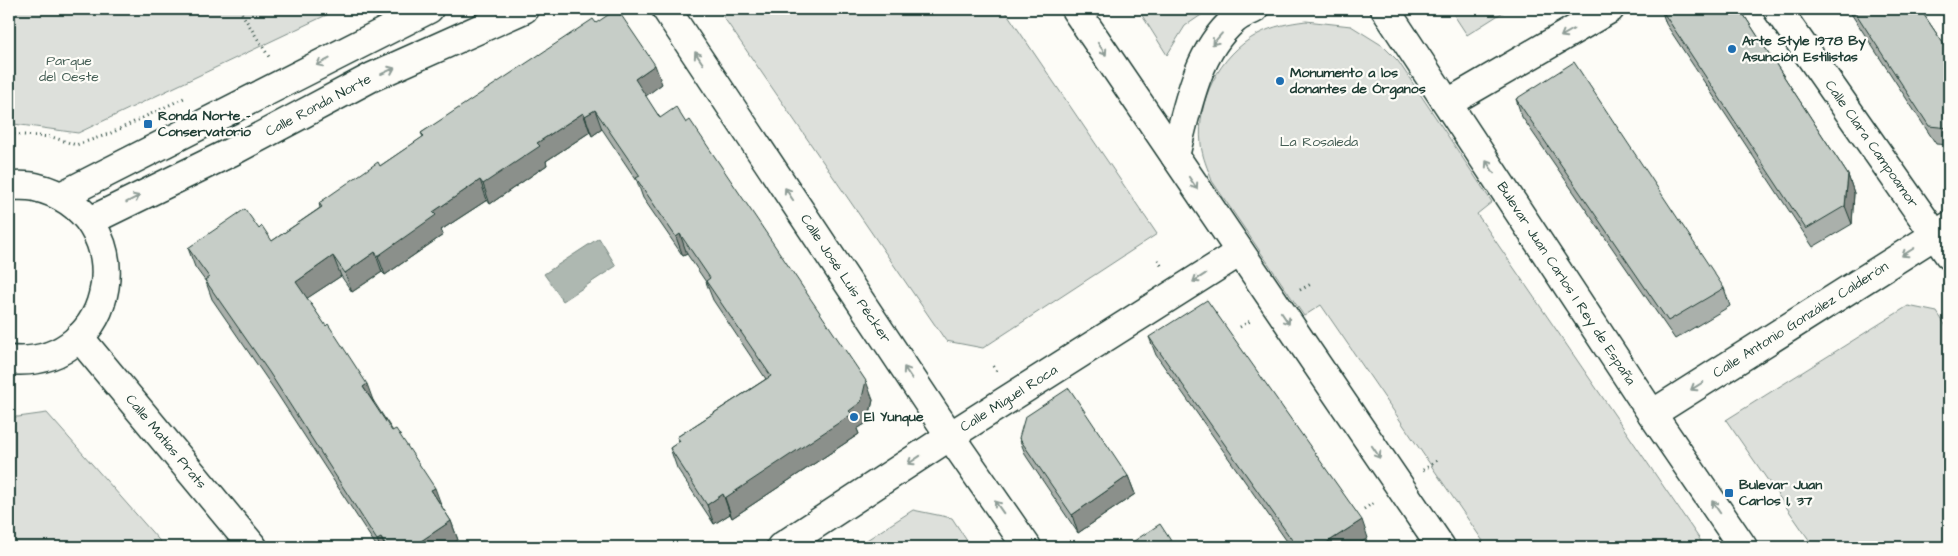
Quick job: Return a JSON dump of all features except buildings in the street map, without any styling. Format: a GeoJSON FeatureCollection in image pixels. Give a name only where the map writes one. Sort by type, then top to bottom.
{"type":"FeatureCollection","features":[{"type":"Feature","properties":{"kind":"street"},"geometry":{"type":"LineString","coordinates":[[61,196],[140,154],[429,9]]}},
{"type":"Feature","properties":{"kind":"street","name":"Calle Ronda Norte"},"geometry":{"type":"LineString","coordinates":[[90,221],[231,152],[372,78],[524,9]]}},
{"type":"Feature","properties":{"kind":"street","name":"Calle José Luis Pécker"},"geometry":{"type":"LineString","coordinates":[[666,9],[950,436],[1027,547]]}},
{"type":"Feature","properties":{"kind":"street"},"geometry":{"type":"LineString","coordinates":[[1074,9],[1441,547]]}},
{"type":"Feature","properties":{"kind":"street"},"geometry":{"type":"LineString","coordinates":[[1175,156],[1193,89],[1209,48],[1235,19],[1254,9]]}},
{"type":"Feature","properties":{"kind":"street"},"geometry":{"type":"LineString","coordinates":[[1448,103],[1610,9]]}},
{"type":"Feature","properties":{"kind":"street","name":"Calle Clara Campoamor"},"geometry":{"type":"LineString","coordinates":[[1777,9],[1945,238]]}},
{"type":"Feature","properties":{"kind":"street","name":"Bulevar Juan Carlos I Rey de España"},"geometry":{"type":"LineString","coordinates":[[1382,11],[1448,103],[1652,414],[1743,547]]}},
{"type":"Feature","properties":{"kind":"street"},"geometry":{"type":"LineString","coordinates":[[9,186],[34,186],[61,196],[77,207],[90,221],[100,239],[106,260],[106,281],[102,302],[93,321],[79,337],[62,350],[43,358],[21,362],[9,360]]}},
{"type":"Feature","properties":{"kind":"street","name":"Calle Antonio González Calderón"},"geometry":{"type":"LineString","coordinates":[[1652,414],[1945,238]]}},
{"type":"Feature","properties":{"kind":"street","name":"Calle Miguel Roca"},"geometry":{"type":"LineString","coordinates":[[781,547],[950,436],[1240,252]]}},
{"type":"Feature","properties":{"kind":"street","name":"Calle Matías Prats"},"geometry":{"type":"LineString","coordinates":[[79,337],[253,547]]}},
{"type":"Feature","properties":{"kind":"path"},"geometry":{"type":"LineString","coordinates":[[239,9],[269,57]]}},
{"type":"Feature","properties":{"kind":"path"},"geometry":{"type":"LineString","coordinates":[[260,62],[278,53]]}},
{"type":"Feature","properties":{"kind":"path"},"geometry":{"type":"LineString","coordinates":[[9,134],[52,137],[76,145],[109,134],[189,95]]}},
{"type":"Feature","properties":{"kind":"green space","name":"Parque del Oeste"},"geometry":{"type":"Polygon","coordinates":[[[9,9],[339,9],[78,133],[14,124],[9,125],[9,9]]]}},
{"type":"Feature","properties":{"kind":"green space"},"geometry":{"type":"Polygon","coordinates":[[[718,9],[1004,9],[1157,234],[983,348],[946,341],[718,9]]]}},
{"type":"Feature","properties":{"kind":"green space"},"geometry":{"type":"Polygon","coordinates":[[[1138,9],[1210,9],[1185,26],[1167,55],[1138,9]]]}},
{"type":"Feature","properties":{"kind":"green space"},"geometry":{"type":"Polygon","coordinates":[[[1450,9],[1508,9],[1467,35],[1450,9]]]}},
{"type":"Feature","properties":{"kind":"green space","name":"La Rosaleda"},"geometry":{"type":"Polygon","coordinates":[[[1306,21],[1351,26],[1383,46],[1398,61],[1492,202],[1477,214],[1705,547],[1487,547],[1321,305],[1304,316],[1212,181],[1205,163],[1200,128],[1202,112],[1213,81],[1232,54],[1244,43],[1264,31],[1282,25],[1306,21]]]}},
{"type":"Feature","properties":{"kind":"green space"},"geometry":{"type":"Polygon","coordinates":[[[1908,306],[1937,312],[1949,331],[1949,547],[1814,547],[1726,420],[1908,306]]]}},
{"type":"Feature","properties":{"kind":"green space"},"geometry":{"type":"Polygon","coordinates":[[[47,413],[165,547],[9,547],[9,416],[18,417],[47,413]]]}},
{"type":"Feature","properties":{"kind":"green space"},"geometry":{"type":"Polygon","coordinates":[[[913,510],[952,518],[971,547],[856,547],[913,510]]]}},
{"type":"Feature","properties":{"kind":"shaded area"},"geometry":{"type":"Polygon","coordinates":[[[599,238],[616,266],[563,301],[544,274],[599,238]]]}},
{"type":"Feature","properties":{"kind":"place","name":"Arte Style 1978 By Asunción Estilistas"},"geometry":{"type":"Point","coordinates":[1732,49]}},
{"type":"Feature","properties":{"kind":"place","name":"Monumento a los donantes de Órganos"},"geometry":{"type":"Point","coordinates":[1280,81]}},
{"type":"Feature","properties":{"kind":"place","name":"Ronda Norte - Conservatorio"},"geometry":{"type":"Point","coordinates":[148,124]}},
{"type":"Feature","properties":{"kind":"place","name":"El Yunque"},"geometry":{"type":"Point","coordinates":[854,417]}},
{"type":"Feature","properties":{"kind":"place","name":"Bulevar Juan Carlos I, 37"},"geometry":{"type":"Point","coordinates":[1729,493]}}]}
